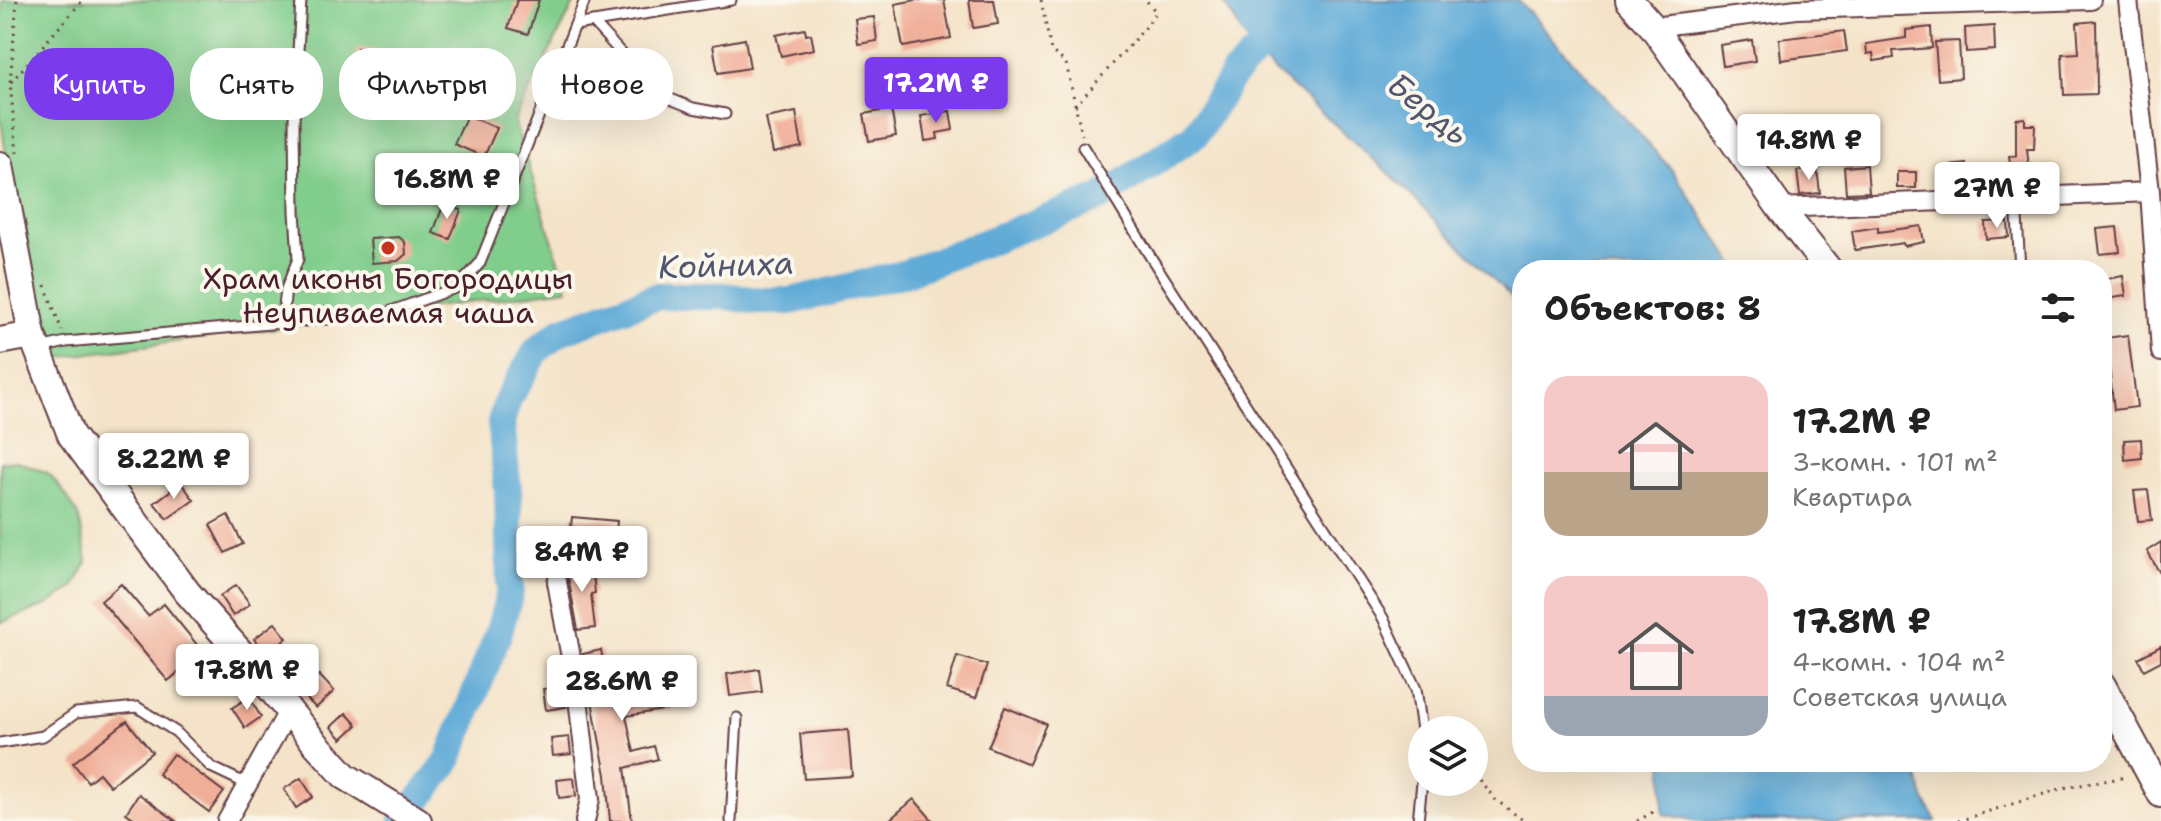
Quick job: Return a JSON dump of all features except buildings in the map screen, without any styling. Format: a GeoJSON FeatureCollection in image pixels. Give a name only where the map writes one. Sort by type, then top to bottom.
{"type":"FeatureCollection","features":[{"type":"Feature","properties":{"kind":"main road"},"geometry":{"type":"LineString","coordinates":[[1629,0],[1653,27],[1780,208],[1821,260]]}},
{"type":"Feature","properties":{"kind":"main road"},"geometry":{"type":"LineString","coordinates":[[9,164],[34,342],[77,444],[187,592],[345,776],[418,821]]}},
{"type":"Feature","properties":{"kind":"main road"},"geometry":{"type":"LineString","coordinates":[[0,341],[34,342]]}},
{"type":"Feature","properties":{"kind":"main road"},"geometry":{"type":"LineString","coordinates":[[2112,702],[2158,780]]}},
{"type":"Feature","properties":{"kind":"street"},"geometry":{"type":"LineString","coordinates":[[1653,27],[1797,9],[2091,0]]}},
{"type":"Feature","properties":{"kind":"street"},"geometry":{"type":"LineString","coordinates":[[2128,0],[2150,192],[2161,352]]}},
{"type":"Feature","properties":{"kind":"street"},"geometry":{"type":"LineString","coordinates":[[1780,208],[2150,192]]}},
{"type":"Feature","properties":{"kind":"street"},"geometry":{"type":"LineString","coordinates":[[557,582],[577,690],[590,799],[585,821]]}},
{"type":"Feature","properties":{"kind":"street"},"geometry":{"type":"LineString","coordinates":[[227,821],[289,710]]}},
{"type":"Feature","properties":{"kind":"lane"},"geometry":{"type":"LineString","coordinates":[[282,324],[286,289],[298,259],[294,120],[301,0]]}},
{"type":"Feature","properties":{"kind":"lane"},"geometry":{"type":"LineString","coordinates":[[34,342],[66,342],[383,314],[458,287],[480,263],[585,0]]}},
{"type":"Feature","properties":{"kind":"lane"},"geometry":{"type":"LineString","coordinates":[[575,25],[731,0]]}},
{"type":"Feature","properties":{"kind":"lane"},"geometry":{"type":"LineString","coordinates":[[593,22],[658,94],[693,108],[725,114]]}},
{"type":"Feature","properties":{"kind":"lane"},"geometry":{"type":"LineString","coordinates":[[1083,147],[1383,618],[1416,689],[1420,716]]}},
{"type":"Feature","properties":{"kind":"lane"},"geometry":{"type":"LineString","coordinates":[[2016,198],[2019,260]]}},
{"type":"Feature","properties":{"kind":"lane"},"geometry":{"type":"LineString","coordinates":[[0,743],[43,736],[76,713],[137,707],[176,732],[211,767],[247,784]]}},
{"type":"Feature","properties":{"kind":"lane"},"geometry":{"type":"LineString","coordinates":[[731,821],[737,718]]}},
{"type":"Feature","properties":{"kind":"lane"},"geometry":{"type":"LineString","coordinates":[[1418,821],[1421,796]]}},
{"type":"Feature","properties":{"kind":"path"},"geometry":{"type":"LineString","coordinates":[[9,164],[10,83],[17,0]]}},
{"type":"Feature","properties":{"kind":"path"},"geometry":{"type":"LineString","coordinates":[[10,83],[83,0]]}},
{"type":"Feature","properties":{"kind":"path"},"geometry":{"type":"LineString","coordinates":[[1041,0],[1051,51],[1066,63],[1083,147]]}},
{"type":"Feature","properties":{"kind":"path"},"geometry":{"type":"LineString","coordinates":[[1074,107],[1156,12],[1146,0]]}},
{"type":"Feature","properties":{"kind":"path"},"geometry":{"type":"LineString","coordinates":[[23,269],[66,342]]}},
{"type":"Feature","properties":{"kind":"path"},"geometry":{"type":"LineString","coordinates":[[1958,821],[2063,788],[2158,780]]}},
{"type":"Feature","properties":{"kind":"path"},"geometry":{"type":"LineString","coordinates":[[1488,791],[1524,821]]}},
{"type":"Feature","properties":{"kind":"path"},"geometry":{"type":"LineString","coordinates":[[1637,821],[1653,812]]}},
{"type":"Feature","properties":{"kind":"green space"},"geometry":{"type":"Polygon","coordinates":[[[3,0],[576,0],[551,48],[532,48],[532,86],[516,117],[516,48],[339,48],[339,120],[515,120],[568,289],[54,358],[30,292],[15,221],[0,113],[0,22],[3,0]]]}},
{"type":"Feature","properties":{"kind":"green space"},"geometry":{"type":"Polygon","coordinates":[[[17,461],[48,473],[64,492],[79,516],[87,562],[73,588],[47,605],[0,623],[0,462],[17,461]]]}},
{"type":"Feature","properties":{"kind":"water","name":"Бердь"},"geometry":{"type":"Polygon","coordinates":[[[1222,0],[1518,0],[1672,170],[1731,260],[1512,260],[1512,298],[1391,175],[1253,51],[1222,0]]]}},
{"type":"Feature","properties":{"kind":"water"},"geometry":{"type":"Polygon","coordinates":[[[1663,772],[1917,772],[1924,798],[1936,821],[1698,821],[1663,814],[1663,772]]]}},
{"type":"Feature","properties":{"kind":"waterway","name":"Койниха"},"geometry":{"type":"LineString","coordinates":[[403,821],[448,761],[499,632],[510,592],[508,491],[501,422],[508,399],[537,350],[561,331],[658,296],[725,296],[758,301],[791,301],[906,273],[1102,197],[1195,135],[1234,74],[1264,45],[1251,21]]}},
{"type":"Feature","properties":{"kind":"place","name":"Храм иконы Богородицы Неупиваемая чаша"},"geometry":{"type":"Point","coordinates":[388,248]}}]}
